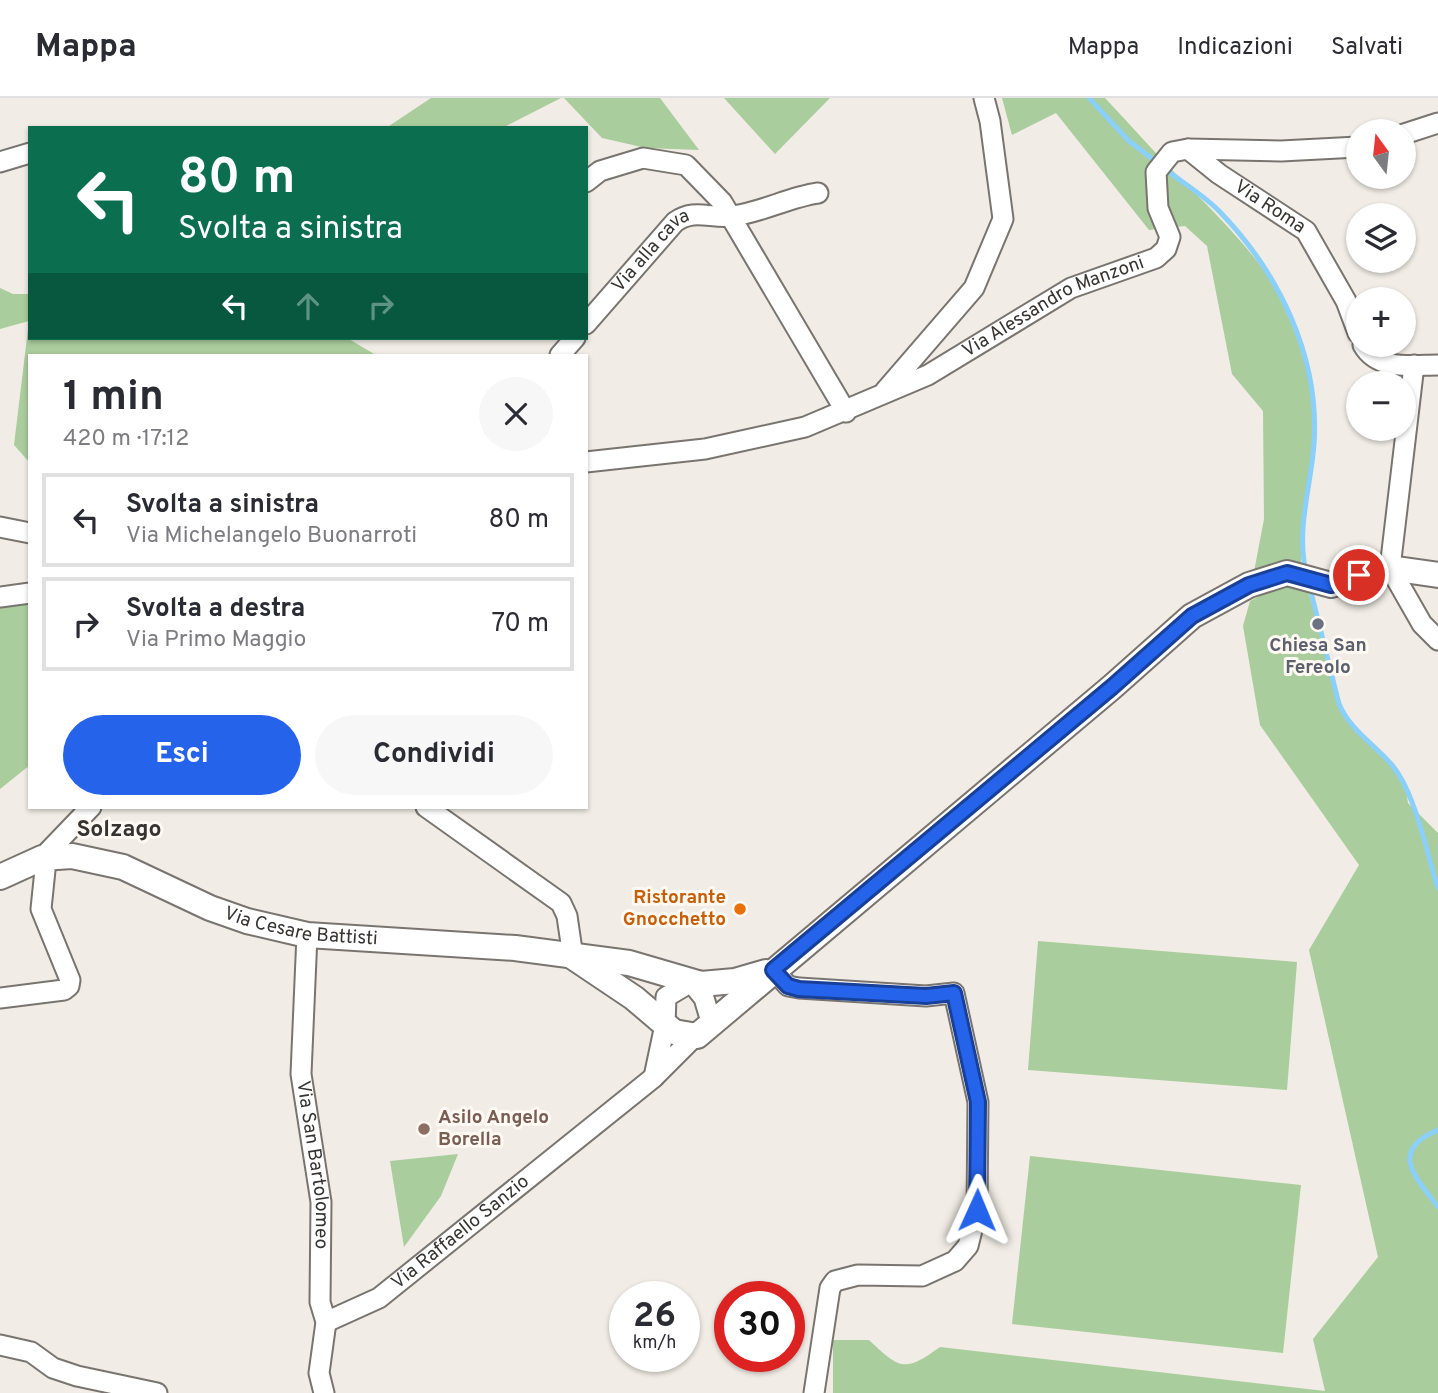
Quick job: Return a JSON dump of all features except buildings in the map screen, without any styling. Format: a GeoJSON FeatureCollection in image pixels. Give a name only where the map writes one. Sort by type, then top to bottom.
{"type":"FeatureCollection","features":[{"type":"Feature","properties":{"kind":"street"},"geometry":{"type":"LineString","coordinates":[[885,391],[974,288],[1003,219],[990,121],[984,98]]}},
{"type":"Feature","properties":{"kind":"street"},"geometry":{"type":"LineString","coordinates":[[1416,130],[1438,122]]}},
{"type":"Feature","properties":{"kind":"street"},"geometry":{"type":"LineString","coordinates":[[1180,150],[1281,151],[1346,148]]}},
{"type":"Feature","properties":{"kind":"street","name":"Via Alessandro Manzoni"},"geometry":{"type":"LineString","coordinates":[[588,462],[705,449],[804,427],[846,412],[885,391],[929,376],[1071,288],[1156,258],[1166,249],[1170,237],[1158,208],[1156,172],[1180,150]]}},
{"type":"Feature","properties":{"kind":"street","name":"Via Roma"},"geometry":{"type":"LineString","coordinates":[[1180,150],[1306,231],[1346,301]]}},
{"type":"Feature","properties":{"kind":"street"},"geometry":{"type":"LineString","coordinates":[[0,162],[28,154]]}},
{"type":"Feature","properties":{"kind":"street"},"geometry":{"type":"LineString","coordinates":[[588,180],[600,171],[643,158],[686,165],[722,202],[846,412]]}},
{"type":"Feature","properties":{"kind":"street","name":"Via alla cava"},"geometry":{"type":"LineString","coordinates":[[588,322],[675,222],[696,213],[731,217],[818,192]]}},
{"type":"Feature","properties":{"kind":"street"},"geometry":{"type":"LineString","coordinates":[[561,354],[573,340]]}},
{"type":"Feature","properties":{"kind":"street"},"geometry":{"type":"LineString","coordinates":[[1372,357],[1390,365],[1438,365]]}},
{"type":"Feature","properties":{"kind":"street"},"geometry":{"type":"LineString","coordinates":[[1413,365],[1390,568],[1422,624],[1438,640]]}},
{"type":"Feature","properties":{"kind":"street"},"geometry":{"type":"LineString","coordinates":[[0,527],[28,533]]}},
{"type":"Feature","properties":{"kind":"street"},"geometry":{"type":"LineString","coordinates":[[665,1025],[684,1036],[703,1031],[1112,687],[1192,616],[1249,585],[1287,573],[1331,585],[1390,568],[1438,575]]}},
{"type":"Feature","properties":{"kind":"street"},"geometry":{"type":"LineString","coordinates":[[0,597],[28,593]]}},
{"type":"Feature","properties":{"kind":"street"},"geometry":{"type":"LineString","coordinates":[[0,877],[42,858],[90,809]]}},
{"type":"Feature","properties":{"kind":"street"},"geometry":{"type":"LineString","coordinates":[[429,809],[561,903],[567,916],[573,957]]}},
{"type":"Feature","properties":{"kind":"street","name":"Via Cesare Battisti"},"geometry":{"type":"LineString","coordinates":[[42,858],[72,856],[123,867],[210,908],[307,935],[515,948],[629,962],[691,982],[735,981],[773,970]]}},
{"type":"Feature","properties":{"kind":"street"},"geometry":{"type":"LineString","coordinates":[[0,998],[64,990],[69,986],[70,980],[41,909],[45,870],[42,858]]}},
{"type":"Feature","properties":{"kind":"street","name":"Via San Bartolomeo"},"geometry":{"type":"LineString","coordinates":[[307,935],[301,1074],[321,1202],[320,1302],[326,1322],[319,1357],[324,1393]]}},
{"type":"Feature","properties":{"kind":"street","name":"Via Cesare Battisti"},"geometry":{"type":"LineString","coordinates":[[573,957],[626,992],[665,1025]]}},
{"type":"Feature","properties":{"kind":"street"},"geometry":{"type":"LineString","coordinates":[[773,970],[788,986],[799,989],[926,996],[954,993],[978,1102],[977,1210],[968,1246],[955,1261],[922,1276],[858,1275],[835,1281],[830,1288],[814,1393]]}},
{"type":"Feature","properties":{"kind":"street"},"geometry":{"type":"LineString","coordinates":[[653,1078],[665,1025],[666,997],[691,982],[704,998],[703,1031]]}},
{"type":"Feature","properties":{"kind":"street","name":"Via Raffaello Sanzio"},"geometry":{"type":"LineString","coordinates":[[326,1322],[379,1298],[653,1078],[703,1031]]}},
{"type":"Feature","properties":{"kind":"street"},"geometry":{"type":"LineString","coordinates":[[0,1345],[31,1352],[53,1368],[77,1376],[157,1393]]}},
{"type":"Feature","properties":{"kind":"green space"},"geometry":{"type":"Polygon","coordinates":[[[431,98],[561,98],[506,126],[389,126],[431,98]]]}},
{"type":"Feature","properties":{"kind":"green space"},"geometry":{"type":"Polygon","coordinates":[[[564,98],[660,98],[699,150],[646,148],[602,138],[564,98]]]}},
{"type":"Feature","properties":{"kind":"green space"},"geometry":{"type":"Polygon","coordinates":[[[724,98],[830,98],[775,154],[724,98]]]}},
{"type":"Feature","properties":{"kind":"green space"},"geometry":{"type":"Polygon","coordinates":[[[1002,98],[1105,98],[1248,249],[1267,275],[1298,332],[1308,364],[1313,399],[1313,440],[1301,563],[1253,577],[1264,519],[1263,411],[1232,374],[1207,246],[1185,226],[1149,230],[1056,113],[1012,135],[1002,98]]]}},
{"type":"Feature","properties":{"kind":"green space"},"geometry":{"type":"Polygon","coordinates":[[[0,288],[13,294],[28,294],[28,321],[0,329],[0,288]]]}},
{"type":"Feature","properties":{"kind":"green space"},"geometry":{"type":"Polygon","coordinates":[[[28,329],[28,340],[350,340],[374,354],[28,354],[28,461],[14,445],[28,329]]]}},
{"type":"Feature","properties":{"kind":"green space"},"geometry":{"type":"Polygon","coordinates":[[[1306,584],[1346,720],[1392,766],[1405,784],[1408,803],[1438,833],[1438,1393],[833,1393],[833,1340],[869,1340],[888,1357],[903,1364],[918,1361],[940,1347],[1325,1391],[1313,1339],[1378,1257],[1309,950],[1359,865],[1260,725],[1243,626],[1250,601],[1273,589],[1306,584]]]}},
{"type":"Feature","properties":{"kind":"green space"},"geometry":{"type":"Polygon","coordinates":[[[28,600],[28,767],[0,789],[0,604],[28,600]]]}},
{"type":"Feature","properties":{"kind":"green space"},"geometry":{"type":"Polygon","coordinates":[[[1038,941],[1297,962],[1287,1090],[1028,1070],[1038,941]]]}},
{"type":"Feature","properties":{"kind":"green space"},"geometry":{"type":"Polygon","coordinates":[[[458,1154],[441,1196],[404,1247],[390,1161],[458,1154]]]}},
{"type":"Feature","properties":{"kind":"green space"},"geometry":{"type":"Polygon","coordinates":[[[1030,1156],[1301,1185],[1283,1353],[1012,1324],[1030,1156]]]}},
{"type":"Feature","properties":{"kind":"waterway"},"geometry":{"type":"LineString","coordinates":[[1089,98],[1129,141],[1158,163]]}},
{"type":"Feature","properties":{"kind":"waterway"},"geometry":{"type":"LineString","coordinates":[[1165,169],[1214,206],[1241,236],[1277,289],[1302,348],[1314,412],[1314,444],[1303,524],[1306,572]]}},
{"type":"Feature","properties":{"kind":"waterway"},"geometry":{"type":"LineString","coordinates":[[1310,588],[1339,704],[1349,722],[1392,765],[1408,791],[1438,888]]}},
{"type":"Feature","properties":{"kind":"waterway"},"geometry":{"type":"LineString","coordinates":[[1438,1130],[1423,1138],[1410,1155],[1415,1175],[1438,1207]]}},
{"type":"Feature","properties":{"kind":"place","name":"Chiesa San Fereolo"},"geometry":{"type":"Point","coordinates":[1318,624]}},
{"type":"Feature","properties":{"kind":"place","name":"Ristorante Gnocchetto"},"geometry":{"type":"Point","coordinates":[740,909]}},
{"type":"Feature","properties":{"kind":"place","name":"Asilo Angelo Borella"},"geometry":{"type":"Point","coordinates":[424,1129]}},
{"type":"Feature","properties":{"kind":"district","name":"Solzago"},"geometry":{"type":"Point","coordinates":[119,830]}},
{"type":"Feature","properties":{"kind":"route"},"geometry":{"type":"LineString","coordinates":[[977,1210],[978,1102],[964,1028],[954,993],[926,996],[799,989],[788,986],[773,970],[1112,687],[1192,616],[1249,585],[1287,573],[1331,585],[1359,575]]}}]}
